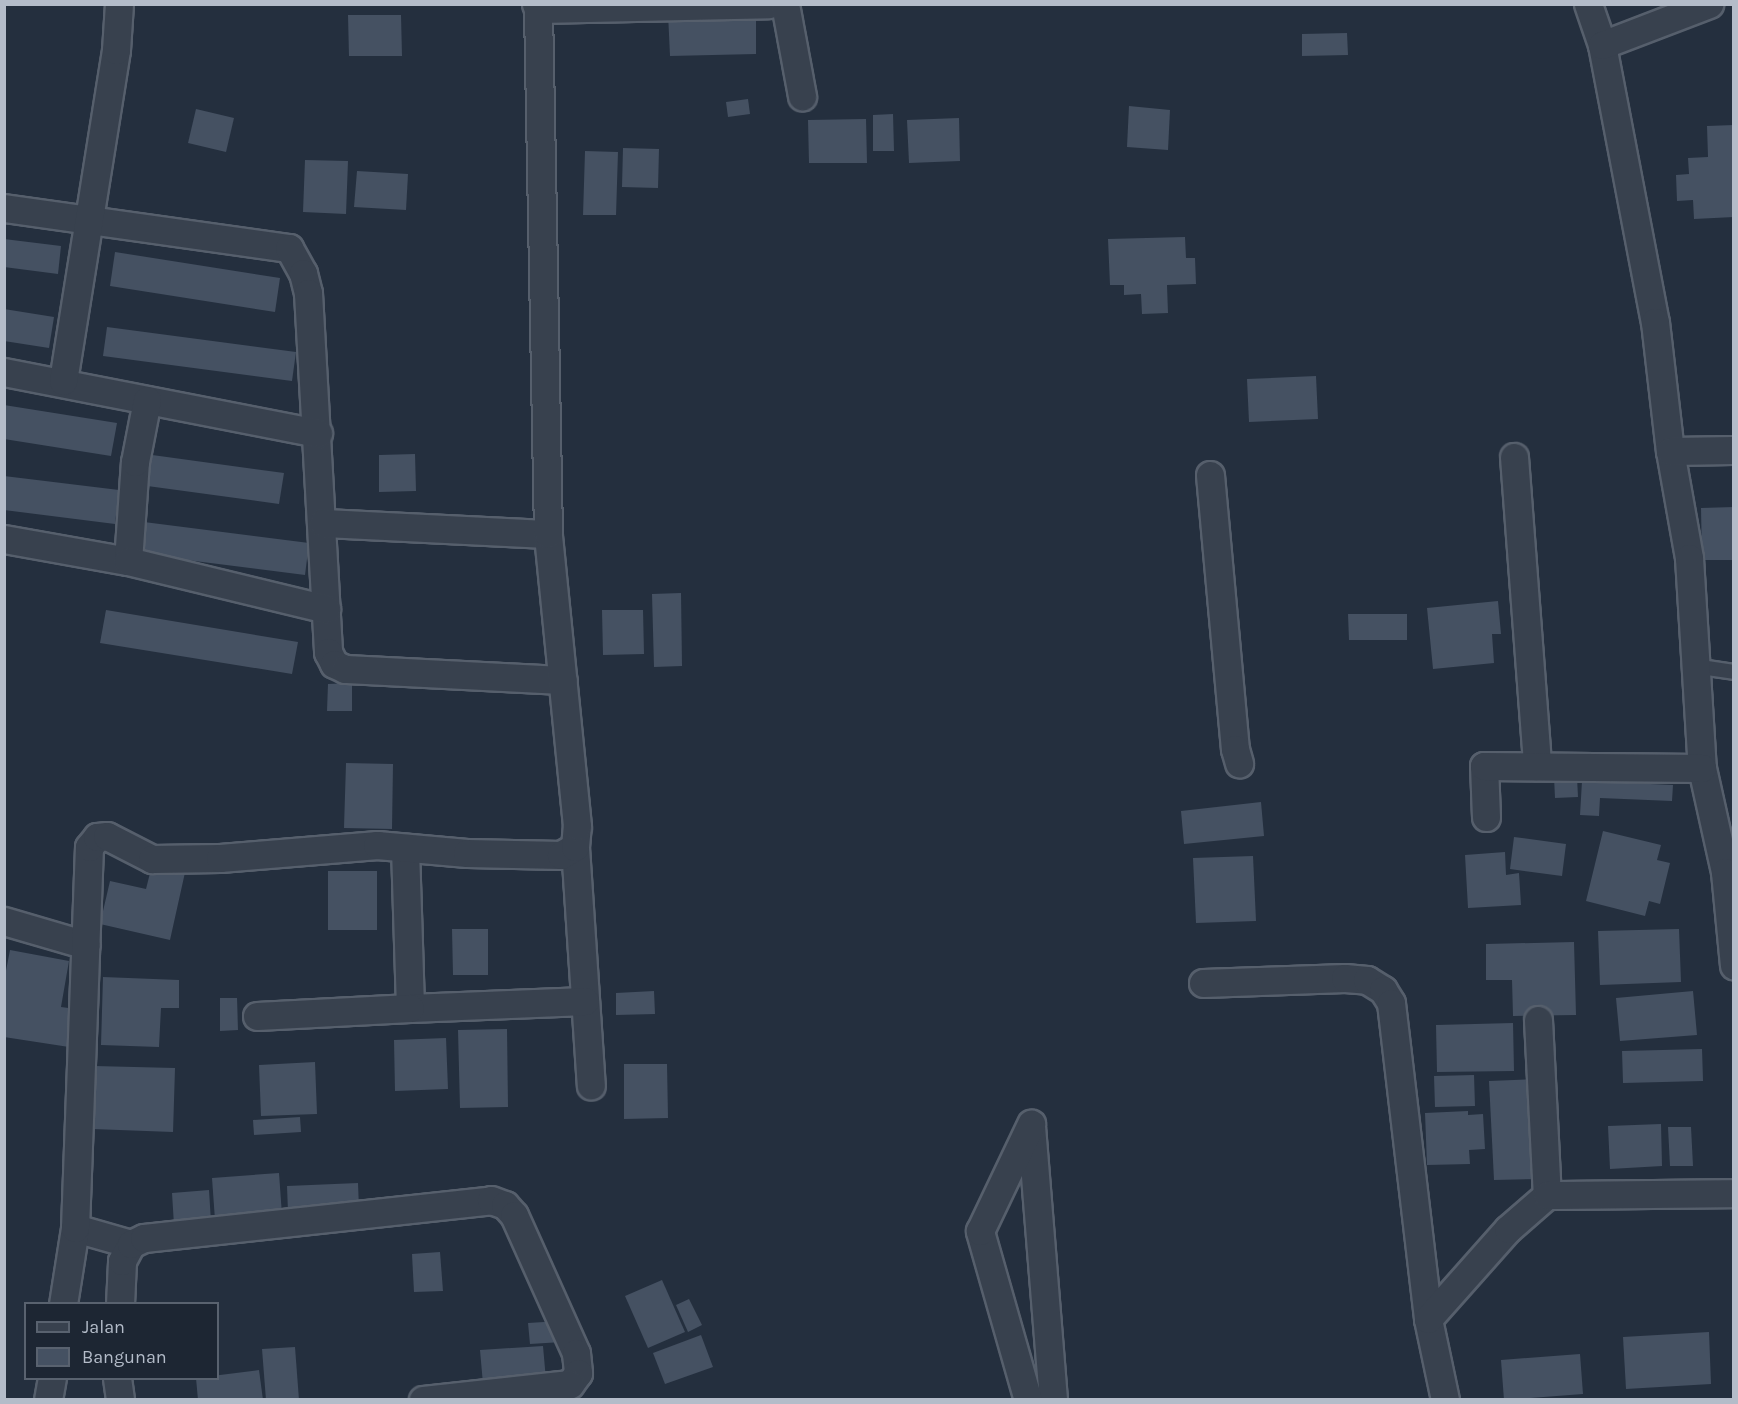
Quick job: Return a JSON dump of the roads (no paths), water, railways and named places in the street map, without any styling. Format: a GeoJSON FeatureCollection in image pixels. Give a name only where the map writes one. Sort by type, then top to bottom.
{"type":"FeatureCollection","features":[{"type":"Feature","properties":{"kind":"street"},"geometry":{"type":"LineString","coordinates":[[63,381],[116,50],[119,4]]}},
{"type":"Feature","properties":{"kind":"street"},"geometry":{"type":"LineString","coordinates":[[591,1085],[574,847],[577,826],[548,534],[537,7],[769,4]]}},
{"type":"Feature","properties":{"kind":"street"},"geometry":{"type":"LineString","coordinates":[[785,4],[802,96]]}},
{"type":"Feature","properties":{"kind":"street"},"geometry":{"type":"LineString","coordinates":[[1588,4],[1602,45],[1655,322],[1670,451],[1689,558],[1702,768],[1715,813],[1725,872],[1734,966]]}},
{"type":"Feature","properties":{"kind":"street"},"geometry":{"type":"LineString","coordinates":[[1602,45],[1709,4]]}},
{"type":"Feature","properties":{"kind":"street"},"geometry":{"type":"LineString","coordinates":[[4,208],[289,248],[303,273],[308,293],[323,523],[327,652],[334,664],[345,669],[562,680]]}},
{"type":"Feature","properties":{"kind":"street"},"geometry":{"type":"LineString","coordinates":[[4,372],[63,381],[318,434]]}},
{"type":"Feature","properties":{"kind":"street"},"geometry":{"type":"LineString","coordinates":[[128,561],[135,462],[147,400]]}},
{"type":"Feature","properties":{"kind":"street"},"geometry":{"type":"LineString","coordinates":[[1670,451],[1734,450]]}},
{"type":"Feature","properties":{"kind":"street"},"geometry":{"type":"LineString","coordinates":[[1514,457],[1537,766]]}},
{"type":"Feature","properties":{"kind":"street"},"geometry":{"type":"LineString","coordinates":[[1210,475],[1235,750],[1239,762]]}},
{"type":"Feature","properties":{"kind":"street"},"geometry":{"type":"LineString","coordinates":[[323,523],[548,534]]}},
{"type":"Feature","properties":{"kind":"street"},"geometry":{"type":"LineString","coordinates":[[4,539],[128,561],[326,609]]}},
{"type":"Feature","properties":{"kind":"street"},"geometry":{"type":"LineString","coordinates":[[1486,817],[1484,766],[1702,768]]}},
{"type":"Feature","properties":{"kind":"street"},"geometry":{"type":"LineString","coordinates":[[63,1302],[75,1228],[89,847],[97,837],[107,836],[152,859],[220,858],[377,845],[561,855],[574,847]]}},
{"type":"Feature","properties":{"kind":"street"},"geometry":{"type":"LineString","coordinates":[[405,848],[410,1008]]}},
{"type":"Feature","properties":{"kind":"street"},"geometry":{"type":"LineString","coordinates":[[4,921],[86,945]]}},
{"type":"Feature","properties":{"kind":"street"},"geometry":{"type":"LineString","coordinates":[[1203,983],[1346,978],[1367,980],[1383,990],[1390,1003],[1428,1319],[1445,1400]]}},
{"type":"Feature","properties":{"kind":"street"},"geometry":{"type":"LineString","coordinates":[[256,1016],[585,1001]]}},
{"type":"Feature","properties":{"kind":"street"},"geometry":{"type":"LineString","coordinates":[[1538,1020],[1547,1195]]}},
{"type":"Feature","properties":{"kind":"street"},"geometry":{"type":"LineString","coordinates":[[1028,1400],[980,1231],[1030,1124],[1053,1400]]}},
{"type":"Feature","properties":{"kind":"street"},"geometry":{"type":"LineString","coordinates":[[1428,1319],[1508,1229],[1547,1195],[1734,1193]]}},
{"type":"Feature","properties":{"kind":"street"},"geometry":{"type":"LineString","coordinates":[[120,1302],[122,1261],[131,1244],[144,1238],[491,1200],[505,1205],[514,1215],[576,1353],[578,1373],[570,1384],[423,1400]]}},
{"type":"Feature","properties":{"kind":"street"},"geometry":{"type":"LineString","coordinates":[[75,1228],[131,1244]]}},
{"type":"Feature","properties":{"kind":"street"},"geometry":{"type":"LineString","coordinates":[[48,1400],[52,1380]]}},
{"type":"Feature","properties":{"kind":"street"},"geometry":{"type":"LineString","coordinates":[[117,1380],[120,1400]]}},
{"type":"Feature","properties":{"kind":"lane"},"geometry":{"type":"LineString","coordinates":[[1694,666],[1734,672]]}}]}
